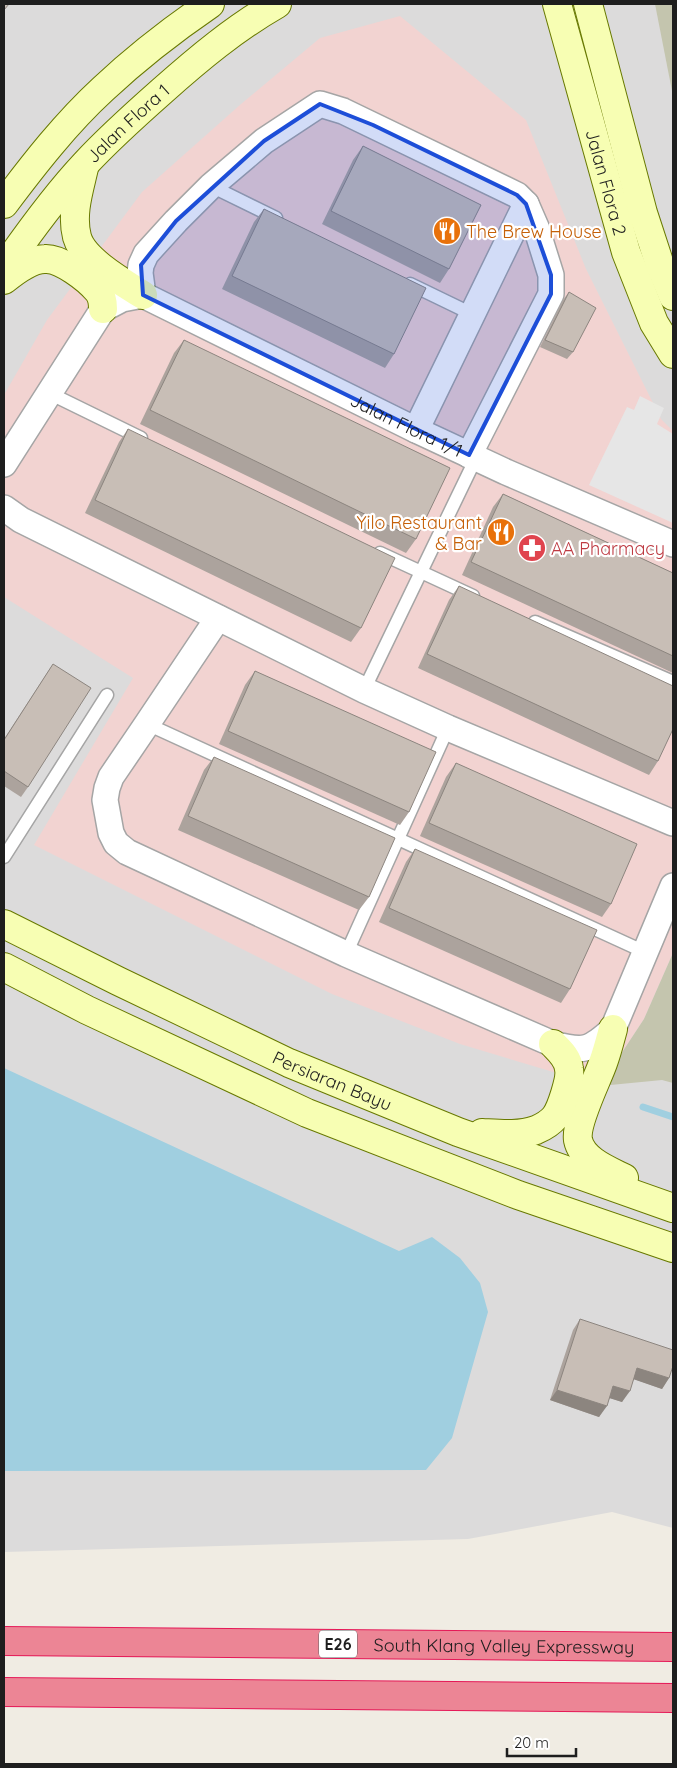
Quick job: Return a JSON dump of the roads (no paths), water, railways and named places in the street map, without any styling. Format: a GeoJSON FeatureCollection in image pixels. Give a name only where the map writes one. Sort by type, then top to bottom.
{"type":"FeatureCollection","features":[{"type":"Feature","properties":{"kind":"highway","name":"South Klang Valley Expressway"},"geometry":{"type":"LineString","coordinates":[[4,1641],[673,1647]]}},
{"type":"Feature","properties":{"kind":"highway"},"geometry":{"type":"LineString","coordinates":[[4,1692],[673,1698]]}},
{"type":"Feature","properties":{"kind":"main road"},"geometry":{"type":"LineString","coordinates":[[4,204],[63,131],[102,90],[165,35],[210,4]]}},
{"type":"Feature","properties":{"kind":"main road","name":"Jalan Flora 1"},"geometry":{"type":"LineString","coordinates":[[4,268],[40,218],[85,164],[128,122],[200,57],[254,17],[277,4]]}},
{"type":"Feature","properties":{"kind":"main road","name":"Jalan Flora 2"},"geometry":{"type":"LineString","coordinates":[[557,4],[626,252],[654,323],[673,354]]}},
{"type":"Feature","properties":{"kind":"main road","name":"Jalan Flora 2"},"geometry":{"type":"LineString","coordinates":[[588,4],[643,213],[659,262],[673,296]]}},
{"type":"Feature","properties":{"kind":"main road"},"geometry":{"type":"LineString","coordinates":[[85,164],[76,202],[75,223],[78,239],[87,253],[102,266],[144,295]]}},
{"type":"Feature","properties":{"kind":"main road"},"geometry":{"type":"LineString","coordinates":[[4,280],[33,261],[44,258],[52,259],[62,262],[97,290],[103,299],[103,309]]}},
{"type":"Feature","properties":{"kind":"main road","name":"Persiaran Bayu"},"geometry":{"type":"LineString","coordinates":[[4,924],[289,1063],[458,1132],[673,1208]]}},
{"type":"Feature","properties":{"kind":"main road"},"geometry":{"type":"LineString","coordinates":[[4,967],[87,1010],[307,1113],[518,1195],[673,1248]]}},
{"type":"Feature","properties":{"kind":"main road"},"geometry":{"type":"LineString","coordinates":[[613,1029],[603,1063],[578,1127],[578,1140],[583,1150],[596,1163],[673,1208]]}},
{"type":"Feature","properties":{"kind":"main road"},"geometry":{"type":"LineString","coordinates":[[458,1132],[512,1134],[535,1130],[548,1124],[556,1115],[569,1080],[570,1070],[566,1058],[553,1044]]}},
{"type":"Feature","properties":{"kind":"street"},"geometry":{"type":"LineString","coordinates":[[4,464],[103,309],[122,299],[144,295],[140,273],[146,254],[211,186],[264,141],[320,104],[344,111],[517,195],[526,204],[536,227],[551,275],[551,294],[472,457]]}},
{"type":"Feature","properties":{"kind":"street"},"geometry":{"type":"LineString","coordinates":[[416,430],[526,204]]}},
{"type":"Feature","properties":{"kind":"street","name":"Jalan Flora 1/1"},"geometry":{"type":"LineString","coordinates":[[144,295],[472,457],[673,544]]}},
{"type":"Feature","properties":{"kind":"street"},"geometry":{"type":"LineString","coordinates":[[4,508],[21,520],[364,690],[448,728],[673,823]]}},
{"type":"Feature","properties":{"kind":"street"},"geometry":{"type":"LineString","coordinates":[[218,618],[111,778],[107,788],[105,800],[110,833],[116,843],[127,852],[346,954],[553,1044],[575,1050],[588,1048],[599,1042],[613,1029],[673,886]]}},
{"type":"Feature","properties":{"kind":"lane"},"geometry":{"type":"LineString","coordinates":[[211,186],[290,225]]}},
{"type":"Feature","properties":{"kind":"lane"},"geometry":{"type":"LineString","coordinates":[[396,277],[472,314]]}},
{"type":"Feature","properties":{"kind":"lane"},"geometry":{"type":"LineString","coordinates":[[49,393],[151,442]]}},
{"type":"Feature","properties":{"kind":"lane"},"geometry":{"type":"LineString","coordinates":[[364,690],[421,573],[472,457]]}},
{"type":"Feature","properties":{"kind":"lane"},"geometry":{"type":"LineString","coordinates":[[367,547],[484,600]]}},
{"type":"Feature","properties":{"kind":"lane"},"geometry":{"type":"LineString","coordinates":[[520,616],[673,682]]}},
{"type":"Feature","properties":{"kind":"lane"},"geometry":{"type":"LineString","coordinates":[[4,857],[107,695]]}},
{"type":"Feature","properties":{"kind":"lane"},"geometry":{"type":"LineString","coordinates":[[147,724],[645,952]]}},
{"type":"Feature","properties":{"kind":"lane"},"geometry":{"type":"LineString","coordinates":[[346,954],[448,728]]}},
{"type":"Feature","properties":{"kind":"water"},"geometry":{"type":"Polygon","coordinates":[[[4,1068],[399,1251],[432,1237],[460,1258],[480,1283],[488,1312],[452,1438],[426,1470],[4,1471],[4,1068]]]}},
{"type":"Feature","properties":{"kind":"waterway"},"geometry":{"type":"LineString","coordinates":[[643,1107],[673,1117]]}},
{"type":"Feature","properties":{"kind":"place","name":"The Brew House"},"geometry":{"type":"Point","coordinates":[447,231]}},
{"type":"Feature","properties":{"kind":"place","name":"Yilo Restaurant & Bar"},"geometry":{"type":"Point","coordinates":[501,532]}},
{"type":"Feature","properties":{"kind":"place","name":"AA Pharmacy"},"geometry":{"type":"Point","coordinates":[532,548]}}]}
